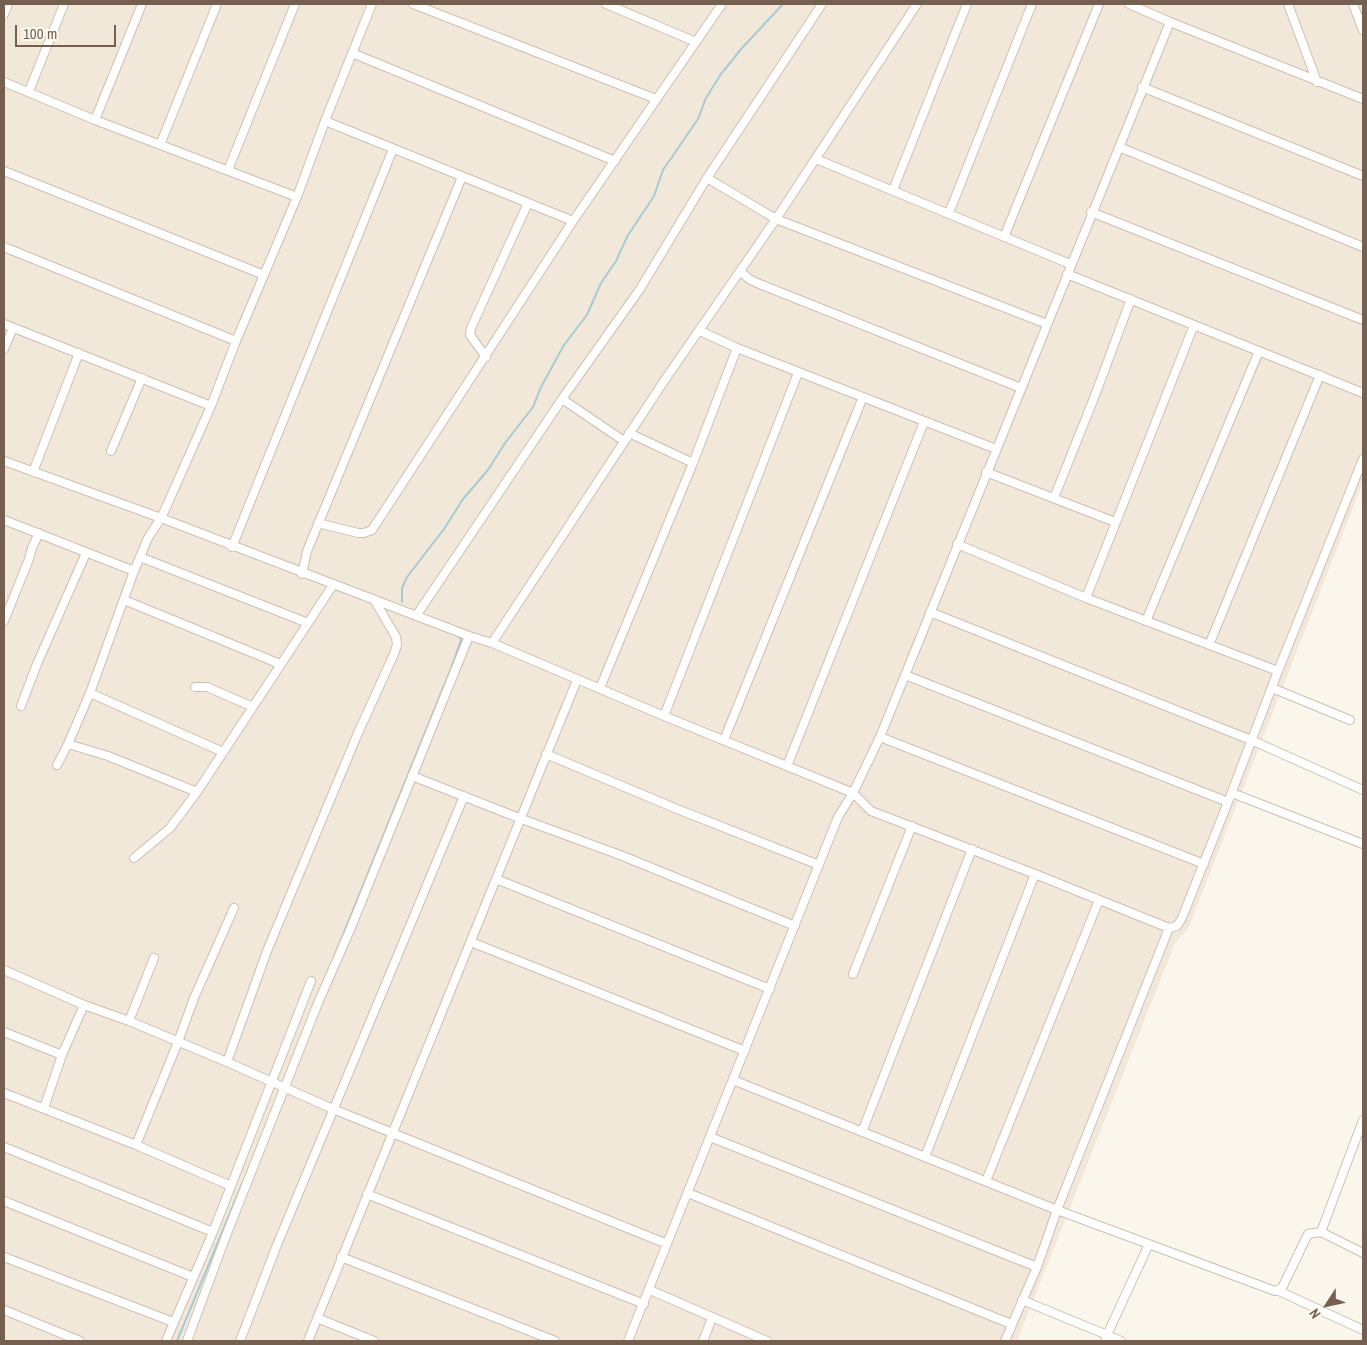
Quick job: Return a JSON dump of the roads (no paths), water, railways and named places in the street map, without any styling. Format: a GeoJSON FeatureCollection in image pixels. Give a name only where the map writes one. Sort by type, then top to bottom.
{"type":"FeatureCollection","features":[{"type":"Feature","properties":{"kind":"street"},"geometry":{"type":"LineString","coordinates":[[4,14],[8,4]]}},
{"type":"Feature","properties":{"kind":"street"},"geometry":{"type":"LineString","coordinates":[[28,91],[64,4]]}},
{"type":"Feature","properties":{"kind":"street"},"geometry":{"type":"LineString","coordinates":[[95,120],[142,4]]}},
{"type":"Feature","properties":{"kind":"street"},"geometry":{"type":"LineString","coordinates":[[160,145],[217,4]]}},
{"type":"Feature","properties":{"kind":"street"},"geometry":{"type":"LineString","coordinates":[[228,170],[295,4]]}},
{"type":"Feature","properties":{"kind":"street"},"geometry":{"type":"LineString","coordinates":[[57,765],[90,693],[134,571],[148,538],[161,518],[211,406],[236,341],[297,197],[372,4]]}},
{"type":"Feature","properties":{"kind":"street"},"geometry":{"type":"LineString","coordinates":[[413,4],[656,99]]}},
{"type":"Feature","properties":{"kind":"street"},"geometry":{"type":"LineString","coordinates":[[606,4],[696,42]]}},
{"type":"Feature","properties":{"kind":"street"},"geometry":{"type":"LineString","coordinates":[[318,523],[358,533],[372,530],[573,221],[722,4]]}},
{"type":"Feature","properties":{"kind":"street"},"geometry":{"type":"LineString","coordinates":[[416,616],[562,399],[640,289],[707,178],[822,4]]}},
{"type":"Feature","properties":{"kind":"street"},"geometry":{"type":"LineString","coordinates":[[492,643],[629,433],[816,160],[917,4]]}},
{"type":"Feature","properties":{"kind":"street"},"geometry":{"type":"LineString","coordinates":[[893,190],[967,4]]}},
{"type":"Feature","properties":{"kind":"street"},"geometry":{"type":"LineString","coordinates":[[949,213],[1032,4]]}},
{"type":"Feature","properties":{"kind":"street"},"geometry":{"type":"LineString","coordinates":[[1004,237],[1099,4]]}},
{"type":"Feature","properties":{"kind":"street"},"geometry":{"type":"LineString","coordinates":[[1130,4],[1317,82],[1363,99]]}},
{"type":"Feature","properties":{"kind":"street"},"geometry":{"type":"LineString","coordinates":[[1288,4],[1317,82]]}},
{"type":"Feature","properties":{"kind":"street"},"geometry":{"type":"LineString","coordinates":[[1353,4],[1363,30]]}},
{"type":"Feature","properties":{"kind":"street"},"geometry":{"type":"LineString","coordinates":[[628,1341],[838,818],[853,793],[880,736],[1091,212],[1170,22]]}},
{"type":"Feature","properties":{"kind":"street"},"geometry":{"type":"LineString","coordinates":[[352,53],[615,161]]}},
{"type":"Feature","properties":{"kind":"street"},"geometry":{"type":"LineString","coordinates":[[4,82],[95,120],[297,197]]}},
{"type":"Feature","properties":{"kind":"street"},"geometry":{"type":"LineString","coordinates":[[1142,87],[1363,176]]}},
{"type":"Feature","properties":{"kind":"street"},"geometry":{"type":"LineString","coordinates":[[325,121],[573,221]]}},
{"type":"Feature","properties":{"kind":"street"},"geometry":{"type":"LineString","coordinates":[[1119,147],[1363,247]]}},
{"type":"Feature","properties":{"kind":"street"},"geometry":{"type":"LineString","coordinates":[[232,547],[393,149]]}},
{"type":"Feature","properties":{"kind":"street"},"geometry":{"type":"LineString","coordinates":[[816,160],[1070,264]]}},
{"type":"Feature","properties":{"kind":"street"},"geometry":{"type":"LineString","coordinates":[[4,171],[264,275]]}},
{"type":"Feature","properties":{"kind":"street"},"geometry":{"type":"LineString","coordinates":[[302,574],[307,551],[318,523],[462,176]]}},
{"type":"Feature","properties":{"kind":"street"},"geometry":{"type":"LineString","coordinates":[[707,178],[776,220],[1047,324]]}},
{"type":"Feature","properties":{"kind":"street"},"geometry":{"type":"LineString","coordinates":[[486,357],[470,334],[471,328],[528,203]]}},
{"type":"Feature","properties":{"kind":"street"},"geometry":{"type":"LineString","coordinates":[[1091,212],[1363,320]]}},
{"type":"Feature","properties":{"kind":"street"},"geometry":{"type":"LineString","coordinates":[[4,246],[236,341]]}},
{"type":"Feature","properties":{"kind":"street"},"geometry":{"type":"LineString","coordinates":[[740,271],[757,283],[1021,388]]}},
{"type":"Feature","properties":{"kind":"street"},"geometry":{"type":"LineString","coordinates":[[1066,274],[1363,393]]}},
{"type":"Feature","properties":{"kind":"street"},"geometry":{"type":"LineString","coordinates":[[1054,498],[1094,398],[1130,299]]}},
{"type":"Feature","properties":{"kind":"street"},"geometry":{"type":"LineString","coordinates":[[4,324],[211,406]]}},
{"type":"Feature","properties":{"kind":"street"},"geometry":{"type":"LineString","coordinates":[[1086,598],[1194,325]]}},
{"type":"Feature","properties":{"kind":"street"},"geometry":{"type":"LineString","coordinates":[[4,349],[13,328]]}},
{"type":"Feature","properties":{"kind":"street"},"geometry":{"type":"LineString","coordinates":[[700,331],[798,373],[996,449]]}},
{"type":"Feature","properties":{"kind":"street"},"geometry":{"type":"LineString","coordinates":[[600,688],[693,463],[737,348]]}},
{"type":"Feature","properties":{"kind":"street"},"geometry":{"type":"LineString","coordinates":[[1146,621],[1259,351]]}},
{"type":"Feature","properties":{"kind":"street"},"geometry":{"type":"LineString","coordinates":[[33,472],[79,353]]}},
{"type":"Feature","properties":{"kind":"street"},"geometry":{"type":"LineString","coordinates":[[664,716],[798,373]]}},
{"type":"Feature","properties":{"kind":"street"},"geometry":{"type":"LineString","coordinates":[[1210,645],[1320,375]]}},
{"type":"Feature","properties":{"kind":"street"},"geometry":{"type":"LineString","coordinates":[[110,450],[142,378]]}},
{"type":"Feature","properties":{"kind":"street"},"geometry":{"type":"LineString","coordinates":[[724,740],[862,397]]}},
{"type":"Feature","properties":{"kind":"street"},"geometry":{"type":"LineString","coordinates":[[562,399],[624,441]]}},
{"type":"Feature","properties":{"kind":"street"},"geometry":{"type":"LineString","coordinates":[[787,766],[924,422]]}},
{"type":"Feature","properties":{"kind":"street"},"geometry":{"type":"LineString","coordinates":[[629,433],[693,463]]}},
{"type":"Feature","properties":{"kind":"street"},"geometry":{"type":"LineString","coordinates":[[4,461],[161,518],[302,574],[492,643],[577,680],[853,793],[871,811],[972,849],[1169,928],[1177,926],[1182,918],[1363,459]]}},
{"type":"Feature","properties":{"kind":"street"},"geometry":{"type":"LineString","coordinates":[[986,472],[1115,522]]}},
{"type":"Feature","properties":{"kind":"street"},"geometry":{"type":"LineString","coordinates":[[4,520],[134,571]]}},
{"type":"Feature","properties":{"kind":"street"},"geometry":{"type":"LineString","coordinates":[[4,621],[39,533]]}},
{"type":"Feature","properties":{"kind":"street"},"geometry":{"type":"LineString","coordinates":[[957,544],[1086,598],[1278,671]]}},
{"type":"Feature","properties":{"kind":"street"},"geometry":{"type":"LineString","coordinates":[[21,706],[37,664],[86,553]]}},
{"type":"Feature","properties":{"kind":"street"},"geometry":{"type":"LineString","coordinates":[[140,557],[308,623]]}},
{"type":"Feature","properties":{"kind":"street"},"geometry":{"type":"LineString","coordinates":[[134,858],[170,828],[197,792],[333,585]]}},
{"type":"Feature","properties":{"kind":"street"},"geometry":{"type":"LineString","coordinates":[[124,600],[280,664]]}},
{"type":"Feature","properties":{"kind":"street"},"geometry":{"type":"LineString","coordinates":[[227,1062],[267,951],[397,645],[396,638],[375,601]]}},
{"type":"Feature","properties":{"kind":"street"},"geometry":{"type":"LineString","coordinates":[[930,612],[1252,740],[1363,790]]}},
{"type":"Feature","properties":{"kind":"street"},"geometry":{"type":"LineString","coordinates":[[187,1341],[285,1088],[469,636]]}},
{"type":"Feature","properties":{"kind":"street"},"geometry":{"type":"LineString","coordinates":[[905,675],[1228,802]]}},
{"type":"Feature","properties":{"kind":"street"},"geometry":{"type":"LineString","coordinates":[[308,1341],[471,942],[519,818],[577,680]]}},
{"type":"Feature","properties":{"kind":"street"},"geometry":{"type":"LineString","coordinates":[[195,687],[207,687],[253,707]]}},
{"type":"Feature","properties":{"kind":"street"},"geometry":{"type":"LineString","coordinates":[[1272,688],[1350,720]]}},
{"type":"Feature","properties":{"kind":"street"},"geometry":{"type":"LineString","coordinates":[[90,693],[223,752]]}},
{"type":"Feature","properties":{"kind":"street"},"geometry":{"type":"LineString","coordinates":[[880,736],[1204,864]]}},
{"type":"Feature","properties":{"kind":"street"},"geometry":{"type":"LineString","coordinates":[[68,744],[108,756],[197,792]]}},
{"type":"Feature","properties":{"kind":"street"},"geometry":{"type":"LineString","coordinates":[[546,754],[677,809],[819,865]]}},
{"type":"Feature","properties":{"kind":"street"},"geometry":{"type":"LineString","coordinates":[[412,776],[620,855],[795,926]]}},
{"type":"Feature","properties":{"kind":"street"},"geometry":{"type":"LineString","coordinates":[[1232,793],[1363,844]]}},
{"type":"Feature","properties":{"kind":"street"},"geometry":{"type":"LineString","coordinates":[[240,1341],[333,1109],[464,796]]}},
{"type":"Feature","properties":{"kind":"street"},"geometry":{"type":"LineString","coordinates":[[852,974],[912,826]]}},
{"type":"Feature","properties":{"kind":"street"},"geometry":{"type":"LineString","coordinates":[[862,1132],[972,849]]}},
{"type":"Feature","properties":{"kind":"street"},"geometry":{"type":"LineString","coordinates":[[925,1157],[1034,874]]}},
{"type":"Feature","properties":{"kind":"street"},"geometry":{"type":"LineString","coordinates":[[496,879],[770,989]]}},
{"type":"Feature","properties":{"kind":"street"},"geometry":{"type":"LineString","coordinates":[[986,1181],[1098,900]]}},
{"type":"Feature","properties":{"kind":"street"},"geometry":{"type":"LineString","coordinates":[[136,1145],[194,998],[234,908]]}},
{"type":"Feature","properties":{"kind":"street"},"geometry":{"type":"LineString","coordinates":[[1005,1341],[1037,1266],[1057,1210],[1169,928]]}},
{"type":"Feature","properties":{"kind":"street"},"geometry":{"type":"LineString","coordinates":[[471,942],[745,1051]]}},
{"type":"Feature","properties":{"kind":"street"},"geometry":{"type":"LineString","coordinates":[[129,1021],[154,958]]}},
{"type":"Feature","properties":{"kind":"street"},"geometry":{"type":"LineString","coordinates":[[4,970],[84,1005],[129,1021],[227,1062],[333,1109],[667,1244]]}},
{"type":"Feature","properties":{"kind":"street"},"geometry":{"type":"LineString","coordinates":[[166,1341],[231,1186],[311,981]]}},
{"type":"Feature","properties":{"kind":"street"},"geometry":{"type":"LineString","coordinates":[[44,1108],[62,1055],[84,1005]]}},
{"type":"Feature","properties":{"kind":"street"},"geometry":{"type":"LineString","coordinates":[[4,1032],[62,1055]]}},
{"type":"Feature","properties":{"kind":"street"},"geometry":{"type":"LineString","coordinates":[[733,1080],[1057,1210],[1275,1291],[1279,1290],[1363,1330]]}},
{"type":"Feature","properties":{"kind":"street"},"geometry":{"type":"LineString","coordinates":[[4,1093],[136,1145],[231,1186]]}},
{"type":"Feature","properties":{"kind":"street"},"geometry":{"type":"LineString","coordinates":[[1320,1232],[1363,1120]]}},
{"type":"Feature","properties":{"kind":"street"},"geometry":{"type":"LineString","coordinates":[[710,1137],[1037,1266]]}},
{"type":"Feature","properties":{"kind":"street"},"geometry":{"type":"LineString","coordinates":[[4,1147],[212,1232]]}},
{"type":"Feature","properties":{"kind":"street"},"geometry":{"type":"LineString","coordinates":[[688,1193],[1011,1324]]}},
{"type":"Feature","properties":{"kind":"street"},"geometry":{"type":"LineString","coordinates":[[367,1194],[644,1304]]}},
{"type":"Feature","properties":{"kind":"street"},"geometry":{"type":"LineString","coordinates":[[4,1201],[193,1277]]}},
{"type":"Feature","properties":{"kind":"street"},"geometry":{"type":"LineString","coordinates":[[1279,1290],[1282,1288],[1308,1234],[1320,1232],[1363,1253]]}},
{"type":"Feature","properties":{"kind":"street"},"geometry":{"type":"LineString","coordinates":[[1106,1338],[1149,1244]]}},
{"type":"Feature","properties":{"kind":"street"},"geometry":{"type":"LineString","coordinates":[[4,1256],[173,1322]]}},
{"type":"Feature","properties":{"kind":"street"},"geometry":{"type":"LineString","coordinates":[[341,1257],[555,1341]]}},
{"type":"Feature","properties":{"kind":"street"},"geometry":{"type":"LineString","coordinates":[[650,1290],[767,1341]]}},
{"type":"Feature","properties":{"kind":"street"},"geometry":{"type":"LineString","coordinates":[[1022,1300],[1106,1338],[1121,1341]]}},
{"type":"Feature","properties":{"kind":"street"},"geometry":{"type":"LineString","coordinates":[[4,1310],[80,1341]]}},
{"type":"Feature","properties":{"kind":"street"},"geometry":{"type":"LineString","coordinates":[[317,1318],[374,1341]]}},
{"type":"Feature","properties":{"kind":"street"},"geometry":{"type":"LineString","coordinates":[[703,1341],[712,1318]]}},
{"type":"Feature","properties":{"kind":"waterway"},"geometry":{"type":"LineString","coordinates":[[402,602],[402,588],[407,577],[533,407],[541,387],[564,345],[587,315],[601,283],[616,261],[628,235],[654,196],[663,170],[698,119],[706,98],[721,74],[742,48],[783,4]]}},
{"type":"Feature","properties":{"kind":"waterway"},"geometry":{"type":"LineString","coordinates":[[334,957],[450,671],[461,640],[458,635]]}},
{"type":"Feature","properties":{"kind":"waterway"},"geometry":{"type":"LineString","coordinates":[[177,1341],[242,1184]]}}]}
